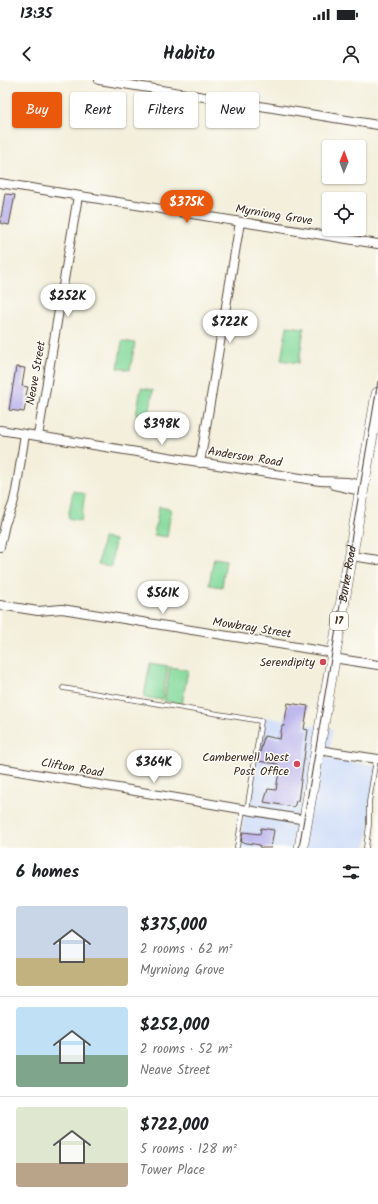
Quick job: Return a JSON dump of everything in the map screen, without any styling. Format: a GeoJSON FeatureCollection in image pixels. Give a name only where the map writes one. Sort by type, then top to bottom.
{"type":"FeatureCollection","features":[{"type":"Feature","properties":{"kind":"main road","name":"Burke Road"},"geometry":{"type":"LineString","coordinates":[[301,848],[362,488],[376,417],[378,394]]}},
{"type":"Feature","properties":{"kind":"street"},"geometry":{"type":"LineString","coordinates":[[98,80],[378,125]]}},
{"type":"Feature","properties":{"kind":"street","name":"Myrniong Grove"},"geometry":{"type":"LineString","coordinates":[[0,183],[378,244]]}},
{"type":"Feature","properties":{"kind":"street","name":"Neave Street"},"geometry":{"type":"LineString","coordinates":[[38,436],[78,196]]}},
{"type":"Feature","properties":{"kind":"street"},"geometry":{"type":"LineString","coordinates":[[200,462],[240,222]]}},
{"type":"Feature","properties":{"kind":"street","name":"Anderson Road"},"geometry":{"type":"LineString","coordinates":[[0,430],[362,488]]}},
{"type":"Feature","properties":{"kind":"street"},"geometry":{"type":"LineString","coordinates":[[0,547],[5,524],[13,504],[16,491],[25,434]]}},
{"type":"Feature","properties":{"kind":"street"},"geometry":{"type":"LineString","coordinates":[[351,556],[378,560]]}},
{"type":"Feature","properties":{"kind":"street","name":"Mowbray Street"},"geometry":{"type":"LineString","coordinates":[[0,605],[38,611],[62,609],[378,665]]}},
{"type":"Feature","properties":{"kind":"street"},"geometry":{"type":"LineString","coordinates":[[318,750],[377,759]]}},
{"type":"Feature","properties":{"kind":"street","name":"Clifton Road"},"geometry":{"type":"LineString","coordinates":[[0,768],[306,820]]}},
{"type":"Feature","properties":{"kind":"lane"},"geometry":{"type":"LineString","coordinates":[[63,688],[261,721],[237,847]]}},
{"type":"Feature","properties":{"kind":"lane"},"geometry":{"type":"LineString","coordinates":[[366,848],[369,825],[369,802],[377,759]]}},
{"type":"Feature","properties":{"kind":"shaded area"},"geometry":{"type":"Polygon","coordinates":[[[265,717],[333,729],[328,759],[378,766],[366,848],[239,848],[243,822],[250,800],[265,717]]]}},
{"type":"Feature","properties":{"kind":"green space"},"geometry":{"type":"Polygon","coordinates":[[[287,326],[304,328],[299,363],[281,360],[287,326]]]}},
{"type":"Feature","properties":{"kind":"green space"},"geometry":{"type":"Polygon","coordinates":[[[122,341],[135,343],[130,370],[118,368],[122,341]]]}},
{"type":"Feature","properties":{"kind":"green space"},"geometry":{"type":"Polygon","coordinates":[[[141,388],[153,390],[149,417],[136,415],[141,388]]]}},
{"type":"Feature","properties":{"kind":"green space"},"geometry":{"type":"Polygon","coordinates":[[[73,491],[85,494],[81,521],[68,518],[73,491]]]}},
{"type":"Feature","properties":{"kind":"green space"},"geometry":{"type":"Polygon","coordinates":[[[159,507],[171,509],[167,537],[154,535],[159,507]]]}},
{"type":"Feature","properties":{"kind":"green space"},"geometry":{"type":"Polygon","coordinates":[[[103,538],[115,540],[111,567],[98,565],[103,538]]]}},
{"type":"Feature","properties":{"kind":"green space"},"geometry":{"type":"Polygon","coordinates":[[[214,558],[226,560],[222,587],[209,585],[214,558]]]}},
{"type":"Feature","properties":{"kind":"green space"},"geometry":{"type":"Polygon","coordinates":[[[150,663],[168,666],[162,700],[144,697],[150,663]]]}},
{"type":"Feature","properties":{"kind":"green space"},"geometry":{"type":"Polygon","coordinates":[[[170,667],[188,670],[182,704],[164,701],[170,667]]]}},
{"type":"Feature","properties":{"kind":"building"},"geometry":{"type":"Polygon","coordinates":[[[5,194],[15,195],[9,225],[0,223],[5,194]]]}},
{"type":"Feature","properties":{"kind":"building"},"geometry":{"type":"Polygon","coordinates":[[[16,367],[25,368],[22,386],[28,387],[24,412],[9,410],[16,367]]]}},
{"type":"Feature","properties":{"kind":"building"},"geometry":{"type":"Polygon","coordinates":[[[288,703],[308,706],[304,729],[308,730],[298,801],[296,800],[293,807],[264,802],[268,789],[276,790],[279,771],[277,771],[278,764],[258,761],[264,736],[280,739],[288,703]]]}},
{"type":"Feature","properties":{"kind":"building"},"geometry":{"type":"Polygon","coordinates":[[[261,828],[274,830],[271,848],[260,848],[260,845],[241,842],[243,832],[260,834],[261,828]]]}},
{"type":"Feature","properties":{"kind":"tram line"},"geometry":{"type":"LineString","coordinates":[[299,848],[378,381]]}},
{"type":"Feature","properties":{"kind":"place","name":"Serendipity"},"geometry":{"type":"Point","coordinates":[323,662]}},
{"type":"Feature","properties":{"kind":"place","name":"Camberwell West Post Office"},"geometry":{"type":"Point","coordinates":[297,764]}}]}
